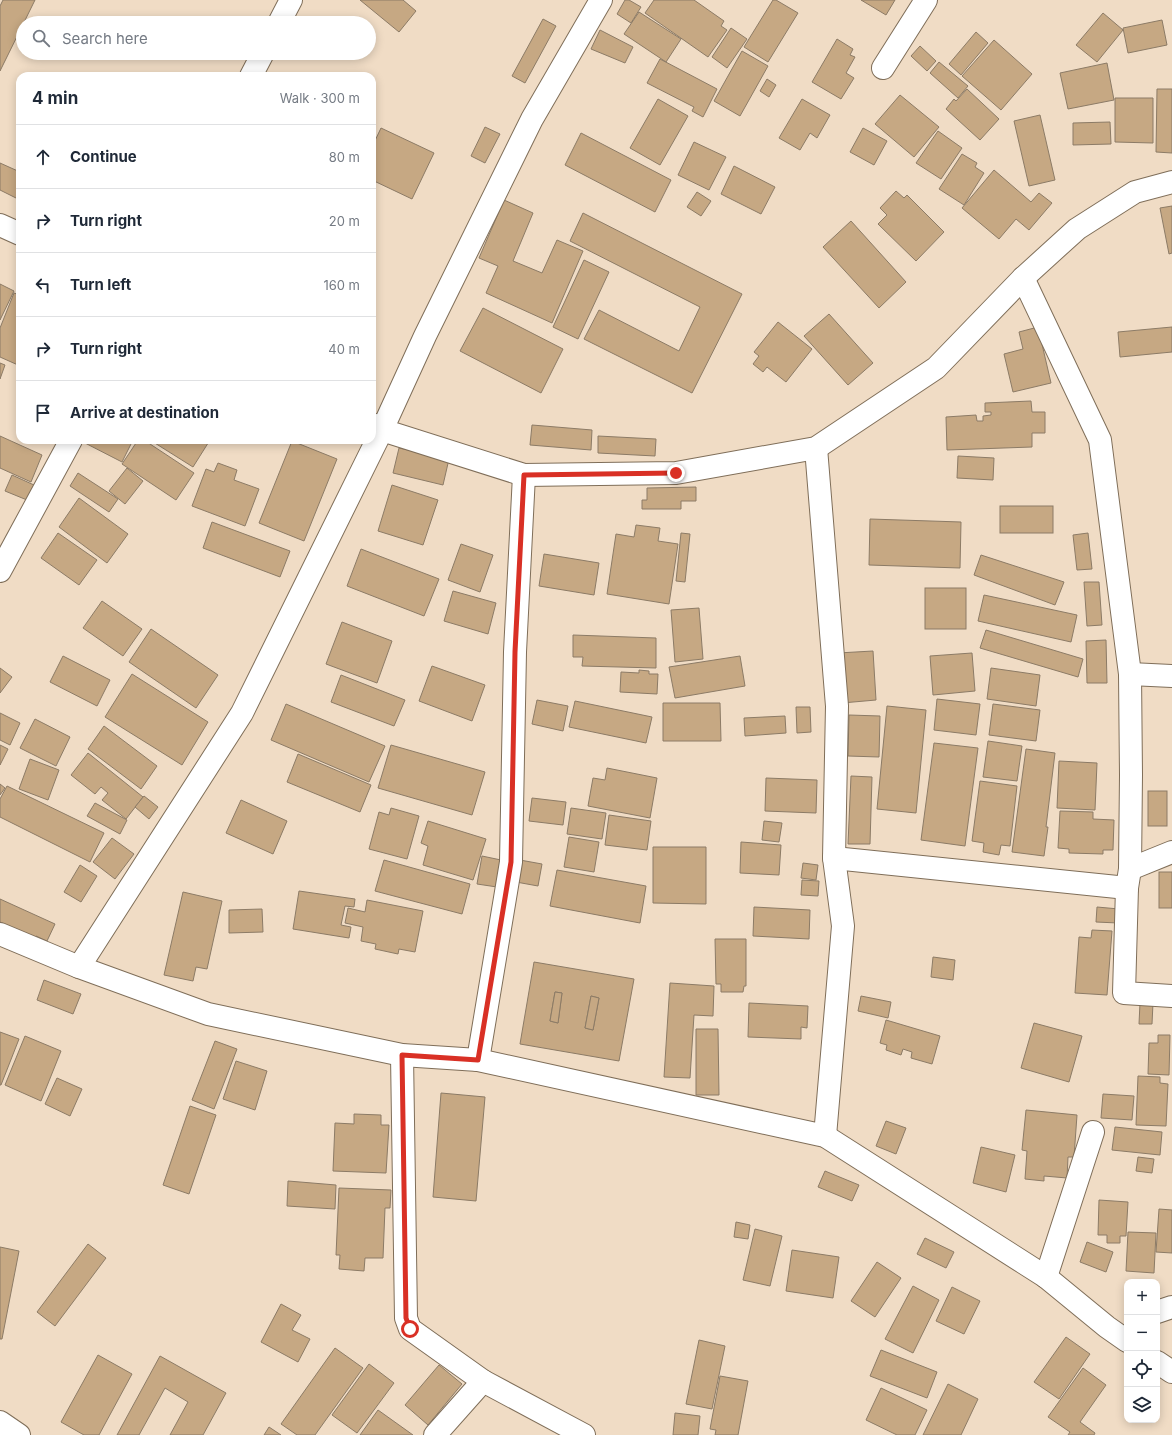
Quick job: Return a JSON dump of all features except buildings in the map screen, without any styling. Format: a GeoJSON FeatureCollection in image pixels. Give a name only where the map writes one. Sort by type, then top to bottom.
{"type":"FeatureCollection","features":[{"type":"Feature","properties":{"kind":"street"},"geometry":{"type":"LineString","coordinates":[[283,16],[291,0]]}},
{"type":"Feature","properties":{"kind":"street"},"geometry":{"type":"LineString","coordinates":[[601,0],[532,119],[425,336],[377,427],[524,475],[676,473],[816,448],[936,368],[1023,278],[1078,229],[1135,192],[1172,182]]}},
{"type":"Feature","properties":{"kind":"street"},"geometry":{"type":"LineString","coordinates":[[883,68],[926,0]]}},
{"type":"Feature","properties":{"kind":"street"},"geometry":{"type":"LineString","coordinates":[[253,72],[259,60]]}},
{"type":"Feature","properties":{"kind":"street"},"geometry":{"type":"LineString","coordinates":[[0,225],[16,232]]}},
{"type":"Feature","properties":{"kind":"street"},"geometry":{"type":"LineString","coordinates":[[1023,278],[1100,440],[1130,674],[1131,775],[1124,993],[1172,996]]}},
{"type":"Feature","properties":{"kind":"street"},"geometry":{"type":"LineString","coordinates":[[0,570],[69,444]]}},
{"type":"Feature","properties":{"kind":"street"},"geometry":{"type":"LineString","coordinates":[[79,967],[242,713],[369,444]]}},
{"type":"Feature","properties":{"kind":"street"},"geometry":{"type":"LineString","coordinates":[[816,448],[837,706],[834,858],[843,926],[825,1136]]}},
{"type":"Feature","properties":{"kind":"street"},"geometry":{"type":"LineString","coordinates":[[478,1060],[511,862],[515,652],[524,475]]}},
{"type":"Feature","properties":{"kind":"street"},"geometry":{"type":"LineString","coordinates":[[1130,674],[1172,676]]}},
{"type":"Feature","properties":{"kind":"street"},"geometry":{"type":"LineString","coordinates":[[834,858],[1128,878],[1172,852]]}},
{"type":"Feature","properties":{"kind":"street"},"geometry":{"type":"LineString","coordinates":[[0,934],[79,967],[208,1014],[402,1055],[478,1060],[825,1136],[1046,1277],[1107,1328],[1124,1340]]}},
{"type":"Feature","properties":{"kind":"street"},"geometry":{"type":"LineString","coordinates":[[402,1055],[406,1318],[410,1329],[483,1381],[584,1435]]}},
{"type":"Feature","properties":{"kind":"street"},"geometry":{"type":"LineString","coordinates":[[1046,1277],[1093,1132]]}},
{"type":"Feature","properties":{"kind":"street"},"geometry":{"type":"LineString","coordinates":[[1160,1311],[1172,1307]]}},
{"type":"Feature","properties":{"kind":"street"},"geometry":{"type":"LineString","coordinates":[[1107,1328],[1124,1322]]}},
{"type":"Feature","properties":{"kind":"street"},"geometry":{"type":"LineString","coordinates":[[1160,1364],[1172,1372]]}},
{"type":"Feature","properties":{"kind":"street"},"geometry":{"type":"LineString","coordinates":[[435,1435],[483,1381]]}},
{"type":"Feature","properties":{"kind":"street"},"geometry":{"type":"LineString","coordinates":[[0,1422],[19,1435]]}},
{"type":"Feature","properties":{"kind":"route"},"geometry":{"type":"LineString","coordinates":[[410,1329],[406,1318],[402,1055],[478,1060],[511,862],[515,652],[524,475],[676,473]]}}]}
